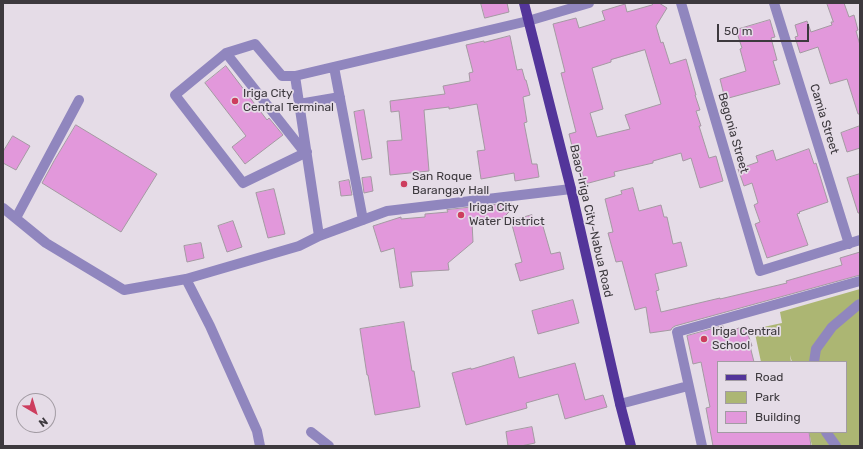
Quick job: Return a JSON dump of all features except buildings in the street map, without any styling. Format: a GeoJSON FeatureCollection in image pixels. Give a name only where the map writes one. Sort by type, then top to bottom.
{"type":"FeatureCollection","features":[{"type":"Feature","properties":{"kind":"main road","name":"Baao-Iriga City-Nabua Road"},"geometry":{"type":"LineString","coordinates":[[524,3],[571,189],[631,446]]}},
{"type":"Feature","properties":{"kind":"street"},"geometry":{"type":"LineString","coordinates":[[306,153],[243,183],[175,95],[226,53],[255,44],[282,76],[295,76],[528,21],[589,3]]}},
{"type":"Feature","properties":{"kind":"street","name":"Begonia Street"},"geometry":{"type":"LineString","coordinates":[[681,3],[760,271],[849,244]]}},
{"type":"Feature","properties":{"kind":"street","name":"Camia Street"},"geometry":{"type":"LineString","coordinates":[[774,3],[849,244]]}},
{"type":"Feature","properties":{"kind":"street"},"geometry":{"type":"LineString","coordinates":[[226,53],[306,153]]}},
{"type":"Feature","properties":{"kind":"street"},"geometry":{"type":"LineString","coordinates":[[334,67],[363,220]]}},
{"type":"Feature","properties":{"kind":"street"},"geometry":{"type":"LineString","coordinates":[[295,76],[319,236]]}},
{"type":"Feature","properties":{"kind":"street"},"geometry":{"type":"LineString","coordinates":[[299,104],[340,98]]}},
{"type":"Feature","properties":{"kind":"street"},"geometry":{"type":"LineString","coordinates":[[16,218],[80,100]]}},
{"type":"Feature","properties":{"kind":"street"},"geometry":{"type":"LineString","coordinates":[[3,208],[46,243],[124,290],[186,279],[299,246],[319,236],[387,212],[571,189]]}},
{"type":"Feature","properties":{"kind":"street"},"geometry":{"type":"LineString","coordinates":[[849,244],[860,240]]}},
{"type":"Feature","properties":{"kind":"street"},"geometry":{"type":"LineString","coordinates":[[186,279],[210,326],[257,431],[260,446]]}},
{"type":"Feature","properties":{"kind":"street"},"geometry":{"type":"LineString","coordinates":[[702,446],[677,332],[860,281]]}},
{"type":"Feature","properties":{"kind":"street"},"geometry":{"type":"LineString","coordinates":[[814,361],[816,349],[832,327],[858,304],[860,304]]}},
{"type":"Feature","properties":{"kind":"street"},"geometry":{"type":"LineString","coordinates":[[620,404],[688,386]]}},
{"type":"Feature","properties":{"kind":"street"},"geometry":{"type":"LineString","coordinates":[[310,432],[329,446]]}},
{"type":"Feature","properties":{"kind":"street"},"geometry":{"type":"LineString","coordinates":[[827,433],[836,446]]}},
{"type":"Feature","properties":{"kind":"green space"},"geometry":{"type":"Polygon","coordinates":[[[860,289],[860,446],[812,446],[809,433],[847,433],[847,361],[792,361],[790,355],[791,361],[761,361],[754,329],[782,323],[780,312],[860,289]]]}},
{"type":"Feature","properties":{"kind":"place","name":"Iriga City Central Terminal"},"geometry":{"type":"Point","coordinates":[235,101]}},
{"type":"Feature","properties":{"kind":"place","name":"San Roque Barangay Hall"},"geometry":{"type":"Point","coordinates":[404,184]}},
{"type":"Feature","properties":{"kind":"place","name":"Iriga City Water District"},"geometry":{"type":"Point","coordinates":[461,215]}},
{"type":"Feature","properties":{"kind":"place","name":"Iriga Central School"},"geometry":{"type":"Point","coordinates":[704,339]}}]}
